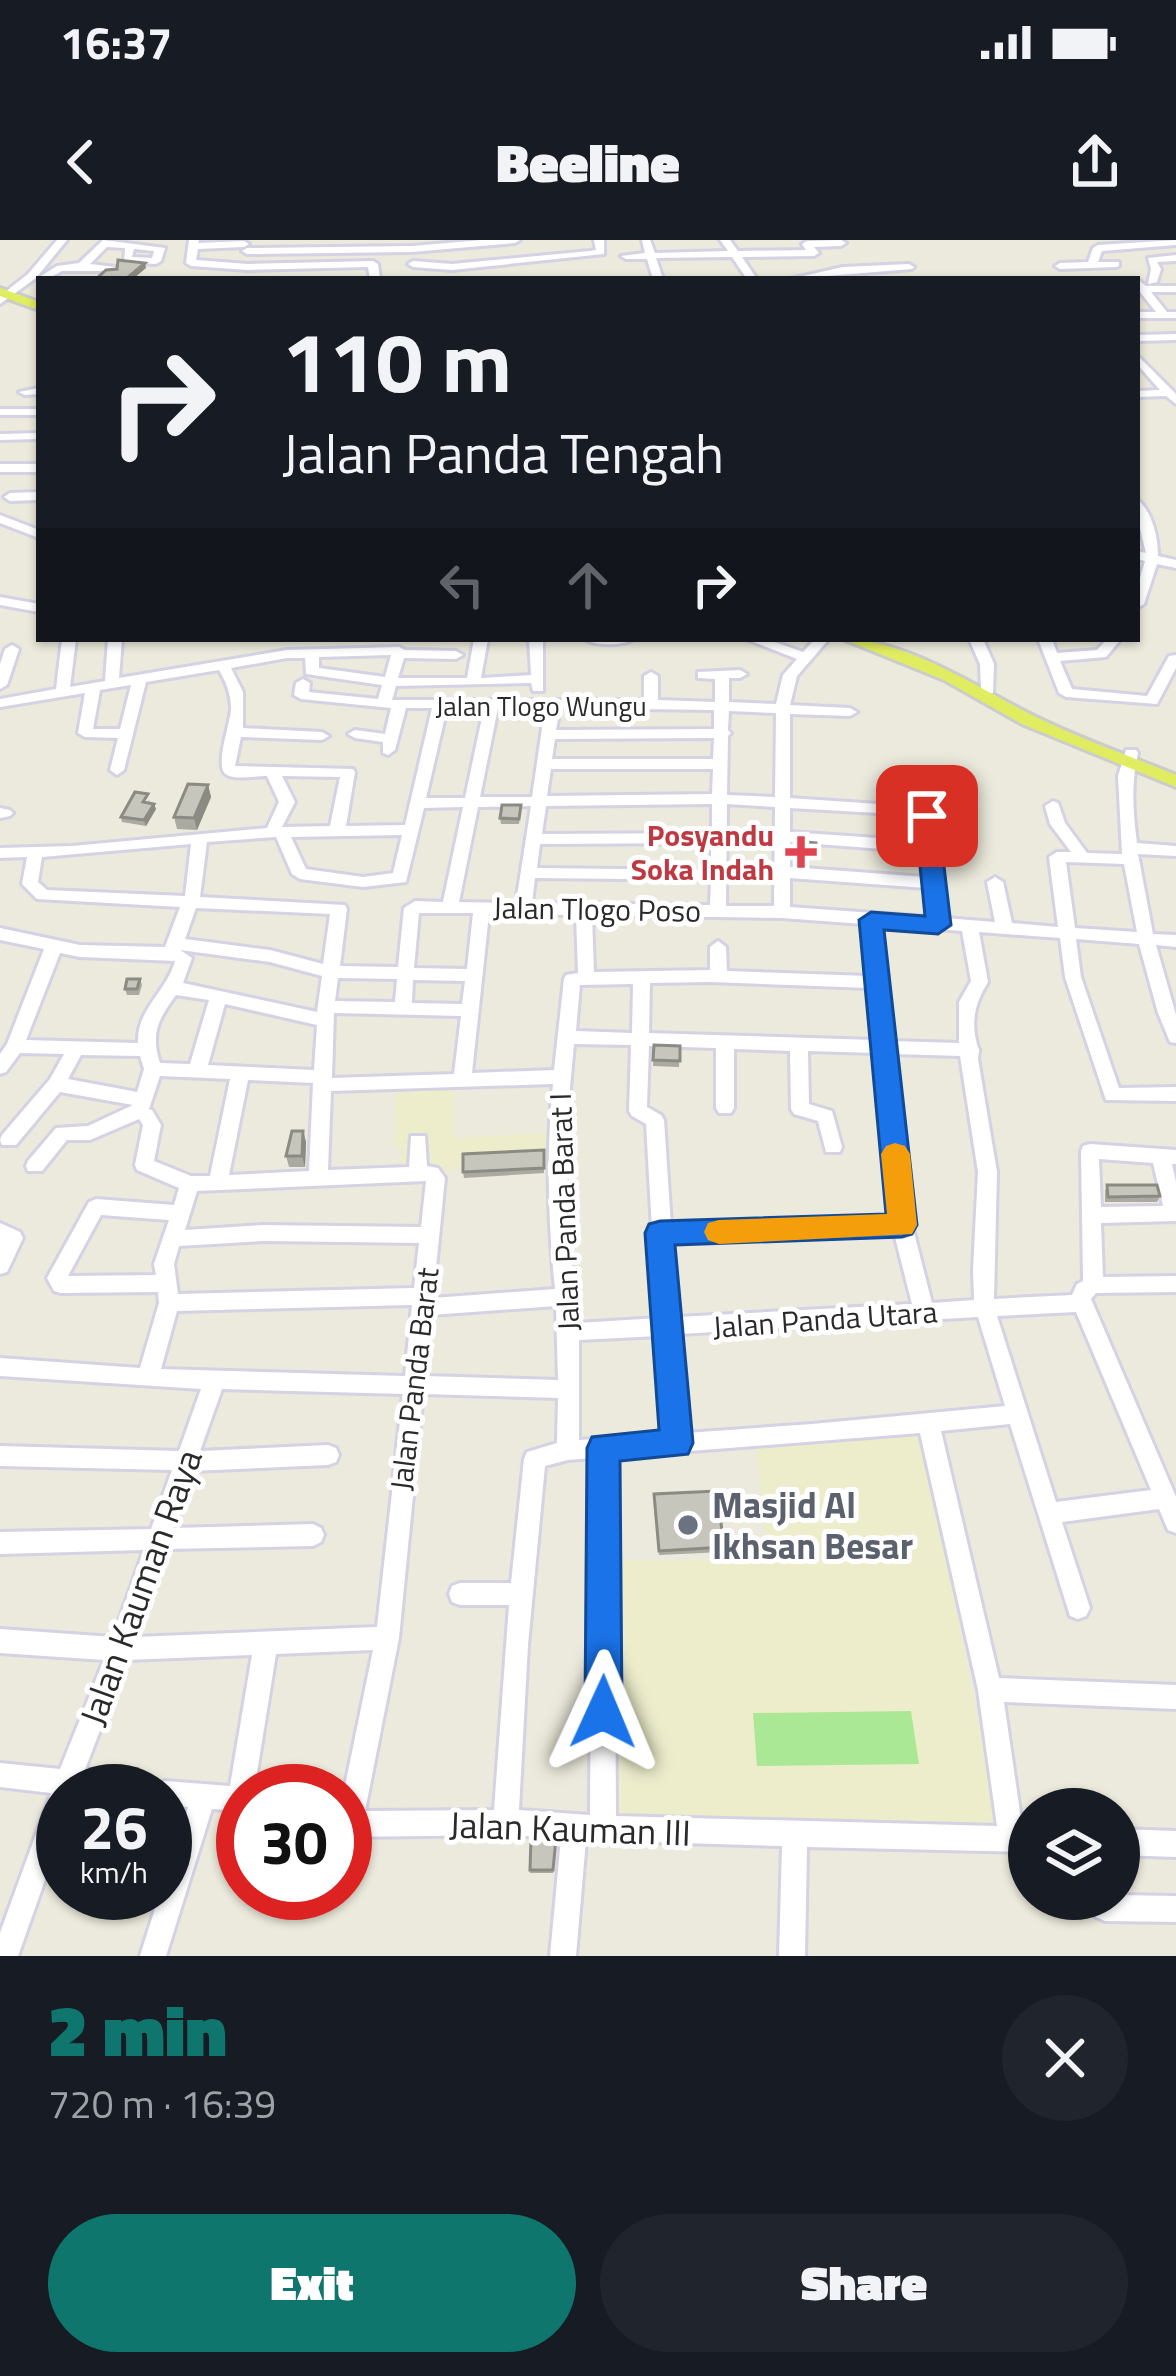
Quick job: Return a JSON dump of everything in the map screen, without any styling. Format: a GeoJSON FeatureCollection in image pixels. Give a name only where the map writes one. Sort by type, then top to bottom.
{"type":"FeatureCollection","features":[{"type":"Feature","properties":{"kind":"main road"},"geometry":{"type":"LineString","coordinates":[[6,293],[36,302]]}},
{"type":"Feature","properties":{"kind":"main road"},"geometry":{"type":"LineString","coordinates":[[859,642],[950,676],[1028,720],[1176,771]]}},
{"type":"Feature","properties":{"kind":"main road"},"geometry":{"type":"LineString","coordinates":[[880,642],[948,668],[1176,781]]}},
{"type":"Feature","properties":{"kind":"street"},"geometry":{"type":"LineString","coordinates":[[6,293],[32,276],[62,240]]}},
{"type":"Feature","properties":{"kind":"street"},"geometry":{"type":"LineString","coordinates":[[332,251],[312,263],[246,273],[190,263],[194,243],[332,251],[514,240]]}},
{"type":"Feature","properties":{"kind":"street"},"geometry":{"type":"LineString","coordinates":[[538,260],[540,240]]}},
{"type":"Feature","properties":{"kind":"street"},"geometry":{"type":"LineString","coordinates":[[621,260],[625,240]]}},
{"type":"Feature","properties":{"kind":"street"},"geometry":{"type":"LineString","coordinates":[[724,240],[750,276]]}},
{"type":"Feature","properties":{"kind":"street"},"geometry":{"type":"LineString","coordinates":[[413,264],[576,262],[596,249],[621,260],[791,252],[841,241],[862,272]]}},
{"type":"Feature","properties":{"kind":"street"},"geometry":{"type":"LineString","coordinates":[[75,271],[106,242],[130,246]]}},
{"type":"Feature","properties":{"kind":"street"},"geometry":{"type":"LineString","coordinates":[[646,242],[657,276]]}},
{"type":"Feature","properties":{"kind":"street"},"geometry":{"type":"LineString","coordinates":[[1092,264],[1098,248],[1176,242]]}},
{"type":"Feature","properties":{"kind":"street"},"geometry":{"type":"LineString","coordinates":[[223,266],[225,244]]}},
{"type":"Feature","properties":{"kind":"street"},"geometry":{"type":"LineString","coordinates":[[808,246],[826,272]]}},
{"type":"Feature","properties":{"kind":"street"},"geometry":{"type":"LineString","coordinates":[[332,251],[344,263],[375,264],[375,276]]}},
{"type":"Feature","properties":{"kind":"street"},"geometry":{"type":"LineString","coordinates":[[1145,284],[1156,269],[1150,260],[1176,258]]}},
{"type":"Feature","properties":{"kind":"street"},"geometry":{"type":"LineString","coordinates":[[306,276],[312,263]]}},
{"type":"Feature","properties":{"kind":"street"},"geometry":{"type":"LineString","coordinates":[[342,276],[344,263]]}},
{"type":"Feature","properties":{"kind":"street"},"geometry":{"type":"LineString","coordinates":[[808,276],[905,263],[916,276]]}},
{"type":"Feature","properties":{"kind":"street"},"geometry":{"type":"LineString","coordinates":[[1060,266],[1116,264]]}},
{"type":"Feature","properties":{"kind":"street"},"geometry":{"type":"LineString","coordinates":[[202,276],[206,265]]}},
{"type":"Feature","properties":{"kind":"street"},"geometry":{"type":"LineString","coordinates":[[1078,265],[1085,276]]}},
{"type":"Feature","properties":{"kind":"street"},"geometry":{"type":"LineString","coordinates":[[47,276],[60,268],[112,269]]}},
{"type":"Feature","properties":{"kind":"street"},"geometry":{"type":"LineString","coordinates":[[6,293],[36,282]]}},
{"type":"Feature","properties":{"kind":"street"},"geometry":{"type":"LineString","coordinates":[[1145,284],[1176,289]]}},
{"type":"Feature","properties":{"kind":"street"},"geometry":{"type":"LineString","coordinates":[[1145,284],[1170,315]]}},
{"type":"Feature","properties":{"kind":"street"},"geometry":{"type":"LineString","coordinates":[[1140,338],[1176,337]]}},
{"type":"Feature","properties":{"kind":"street"},"geometry":{"type":"LineString","coordinates":[[1140,361],[1170,391]]}},
{"type":"Feature","properties":{"kind":"street"},"geometry":{"type":"LineString","coordinates":[[1140,394],[1170,391]]}},
{"type":"Feature","properties":{"kind":"street"},"geometry":{"type":"LineString","coordinates":[[0,412],[36,412]]}},
{"type":"Feature","properties":{"kind":"street"},"geometry":{"type":"LineString","coordinates":[[0,437],[36,436]]}},
{"type":"Feature","properties":{"kind":"street"},"geometry":{"type":"LineString","coordinates":[[0,468],[36,469]]}},
{"type":"Feature","properties":{"kind":"street"},"geometry":{"type":"LineString","coordinates":[[10,497],[36,496]]}},
{"type":"Feature","properties":{"kind":"street"},"geometry":{"type":"LineString","coordinates":[[1140,509],[1154,542],[1140,596]]}},
{"type":"Feature","properties":{"kind":"street"},"geometry":{"type":"LineString","coordinates":[[0,519],[36,528]]}},
{"type":"Feature","properties":{"kind":"street"},"geometry":{"type":"LineString","coordinates":[[1140,555],[1176,563]]}},
{"type":"Feature","properties":{"kind":"street"},"geometry":{"type":"LineString","coordinates":[[0,601],[36,607]]}},
{"type":"Feature","properties":{"kind":"street"},"geometry":{"type":"LineString","coordinates":[[62,694],[69,642]]}},
{"type":"Feature","properties":{"kind":"street"},"geometry":{"type":"LineString","coordinates":[[112,686],[115,642]]}},
{"type":"Feature","properties":{"kind":"street"},"geometry":{"type":"LineString","coordinates":[[271,642],[273,656]]}},
{"type":"Feature","properties":{"kind":"street"},"geometry":{"type":"LineString","coordinates":[[473,682],[480,642]]}},
{"type":"Feature","properties":{"kind":"street"},"geometry":{"type":"LineString","coordinates":[[523,909],[549,735],[537,679],[536,642]]}},
{"type":"Feature","properties":{"kind":"street"},"geometry":{"type":"LineString","coordinates":[[762,642],[805,657]]}},
{"type":"Feature","properties":{"kind":"street"},"geometry":{"type":"LineString","coordinates":[[782,912],[782,708],[790,676],[819,642]]}},
{"type":"Feature","properties":{"kind":"street"},"geometry":{"type":"LineString","coordinates":[[977,642],[987,664],[988,690]]}},
{"type":"Feature","properties":{"kind":"street"},"geometry":{"type":"LineString","coordinates":[[1046,642],[1064,692],[1152,701],[1174,659]]}},
{"type":"Feature","properties":{"kind":"street"},"geometry":{"type":"LineString","coordinates":[[1051,657],[1101,655],[1112,642]]}},
{"type":"Feature","properties":{"kind":"street"},"geometry":{"type":"LineString","coordinates":[[0,686],[12,649]]}},
{"type":"Feature","properties":{"kind":"street"},"geometry":{"type":"LineString","coordinates":[[0,704],[307,652],[350,649],[456,655]]}},
{"type":"Feature","properties":{"kind":"street"},"geometry":{"type":"LineString","coordinates":[[307,652],[314,660],[312,673],[392,681],[537,679]]}},
{"type":"Feature","properties":{"kind":"street","name":"Jalan Tlogo Wungu"},"geometry":{"type":"LineString","coordinates":[[399,654],[391,705],[723,706],[850,712]]}},
{"type":"Feature","properties":{"kind":"street"},"geometry":{"type":"LineString","coordinates":[[224,667],[238,687],[243,709],[227,764],[230,771],[347,764],[350,780],[337,831]]}},
{"type":"Feature","properties":{"kind":"street"},"geometry":{"type":"LineString","coordinates":[[703,675],[740,674]]}},
{"type":"Feature","properties":{"kind":"street"},"geometry":{"type":"LineString","coordinates":[[651,676],[651,705]]}},
{"type":"Feature","properties":{"kind":"street"},"geometry":{"type":"LineString","coordinates":[[718,911],[722,676]]}},
{"type":"Feature","properties":{"kind":"street"},"geometry":{"type":"LineString","coordinates":[[117,770],[139,682]]}},
{"type":"Feature","properties":{"kind":"street"},"geometry":{"type":"LineString","coordinates":[[303,683],[301,695],[391,705],[389,744],[355,734]]}},
{"type":"Feature","properties":{"kind":"street"},"geometry":{"type":"LineString","coordinates":[[93,689],[87,735],[126,734]]}},
{"type":"Feature","properties":{"kind":"street"},"geometry":{"type":"LineString","coordinates":[[272,770],[287,802],[279,835],[300,874],[363,882],[400,878],[440,706]]}},
{"type":"Feature","properties":{"kind":"street"},"geometry":{"type":"LineString","coordinates":[[450,908],[491,706]]}},
{"type":"Feature","properties":{"kind":"street"},"geometry":{"type":"LineString","coordinates":[[236,732],[322,736]]}},
{"type":"Feature","properties":{"kind":"street"},"geometry":{"type":"LineString","coordinates":[[549,735],[724,733]]}},
{"type":"Feature","properties":{"kind":"street"},"geometry":{"type":"LineString","coordinates":[[1129,757],[1123,783],[1131,854],[1148,939],[1176,1037]]}},
{"type":"Feature","properties":{"kind":"street"},"geometry":{"type":"LineString","coordinates":[[544,764],[722,764]]}},
{"type":"Feature","properties":{"kind":"street"},"geometry":{"type":"LineString","coordinates":[[419,803],[720,799],[916,810],[927,816],[938,925]]}},
{"type":"Feature","properties":{"kind":"street"},"geometry":{"type":"LineString","coordinates":[[1053,806],[1058,824],[1081,855]]}},
{"type":"Feature","properties":{"kind":"street"},"geometry":{"type":"LineString","coordinates":[[0,853],[337,831],[410,837]]}},
{"type":"Feature","properties":{"kind":"street"},"geometry":{"type":"LineString","coordinates":[[279,835],[410,837]]}},
{"type":"Feature","properties":{"kind":"street"},"geometry":{"type":"LineString","coordinates":[[784,837],[930,847]]}},
{"type":"Feature","properties":{"kind":"street"},"geometry":{"type":"LineString","coordinates":[[533,838],[719,838]]}},
{"type":"Feature","properties":{"kind":"street"},"geometry":{"type":"LineString","coordinates":[[199,839],[202,904],[180,946],[184,964],[145,1025],[149,1059],[145,1108],[152,1126],[144,1165],[190,1184],[418,1173],[418,1141]]}},
{"type":"Feature","properties":{"kind":"street"},"geometry":{"type":"LineString","coordinates":[[827,875],[828,841]]}},
{"type":"Feature","properties":{"kind":"street"},"geometry":{"type":"LineString","coordinates":[[1176,851],[1057,857],[1066,935],[1088,1032],[1112,1095],[1176,1094]]}},
{"type":"Feature","properties":{"kind":"street"},"geometry":{"type":"LineString","coordinates":[[35,855],[30,884],[43,895],[337,908],[341,912],[326,1013],[318,1177]]}},
{"type":"Feature","properties":{"kind":"street"},"geometry":{"type":"LineString","coordinates":[[783,872],[936,883]]}},
{"type":"Feature","properties":{"kind":"street"},"geometry":{"type":"LineString","coordinates":[[530,873],[719,875]]}},
{"type":"Feature","properties":{"kind":"street"},"geometry":{"type":"LineString","coordinates":[[995,882],[1004,930]]}},
{"type":"Feature","properties":{"kind":"street","name":"Jalan Tlogo Poso"},"geometry":{"type":"LineString","coordinates":[[405,974],[412,908],[782,912],[1176,941]]}},
{"type":"Feature","properties":{"kind":"street"},"geometry":{"type":"LineString","coordinates":[[462,1081],[482,908]]}},
{"type":"Feature","properties":{"kind":"street","name":"Jalan Panda Barat I"},"geometry":{"type":"LineString","coordinates":[[568,1450],[568,1332],[559,1233],[560,1077],[569,1037],[570,985],[580,977],[584,911]]}},
{"type":"Feature","properties":{"kind":"street"},"geometry":{"type":"LineString","coordinates":[[871,920],[902,1225],[924,1311]]}},
{"type":"Feature","properties":{"kind":"street"},"geometry":{"type":"LineString","coordinates":[[970,929],[980,982],[967,998],[987,1156],[987,1225],[980,1264],[985,1309],[1078,1607]]}},
{"type":"Feature","properties":{"kind":"street"},"geometry":{"type":"LineString","coordinates":[[0,934],[54,946],[180,946],[270,956],[330,972],[475,975]]}},
{"type":"Feature","properties":{"kind":"street"},"geometry":{"type":"LineString","coordinates":[[0,1067],[15,1046],[54,946]]}},
{"type":"Feature","properties":{"kind":"street"},"geometry":{"type":"LineString","coordinates":[[718,947],[718,976]]}},
{"type":"Feature","properties":{"kind":"street"},"geometry":{"type":"LineString","coordinates":[[403,1008],[405,974]]}},
{"type":"Feature","properties":{"kind":"street"},"geometry":{"type":"LineString","coordinates":[[642,976],[638,1111],[656,1120],[676,1443]]}},
{"type":"Feature","properties":{"kind":"street"},"geometry":{"type":"LineString","coordinates":[[580,977],[875,982]]}},
{"type":"Feature","properties":{"kind":"street"},"geometry":{"type":"LineString","coordinates":[[171,988],[326,1013],[469,1010]]}},
{"type":"Feature","properties":{"kind":"street"},"geometry":{"type":"LineString","coordinates":[[198,1068],[218,998]]}},
{"type":"Feature","properties":{"kind":"street"},"geometry":{"type":"LineString","coordinates":[[569,1037],[971,1050]]}},
{"type":"Feature","properties":{"kind":"street"},"geometry":{"type":"LineString","coordinates":[[725,1042],[725,1108]]}},
{"type":"Feature","properties":{"kind":"street"},"geometry":{"type":"LineString","coordinates":[[799,1045],[800,1110],[827,1118],[833,1147]]}},
{"type":"Feature","properties":{"kind":"street"},"geometry":{"type":"LineString","coordinates":[[15,1046],[322,1081],[560,1077]]}},
{"type":"Feature","properties":{"kind":"street"},"geometry":{"type":"LineString","coordinates":[[8,1140],[56,1084],[75,1050]]}},
{"type":"Feature","properties":{"kind":"street"},"geometry":{"type":"LineString","coordinates":[[219,1180],[240,1073]]}},
{"type":"Feature","properties":{"kind":"street"},"geometry":{"type":"LineString","coordinates":[[56,1084],[145,1108]]}},
{"type":"Feature","properties":{"kind":"street"},"geometry":{"type":"LineString","coordinates":[[35,1166],[62,1132],[90,1133],[145,1108]]}},
{"type":"Feature","properties":{"kind":"street"},"geometry":{"type":"LineString","coordinates":[[1092,1214],[1174,1214],[1168,1157],[1090,1151],[1087,1294],[1176,1523]]}},
{"type":"Feature","properties":{"kind":"street","name":"Jalan Panda Barat"},"geometry":{"type":"LineString","coordinates":[[361,1764],[387,1638],[432,1235],[436,1181],[431,1173],[418,1173]]}},
{"type":"Feature","properties":{"kind":"street"},"geometry":{"type":"LineString","coordinates":[[148,1378],[168,1293],[164,1264],[190,1184]]}},
{"type":"Feature","properties":{"kind":"street"},"geometry":{"type":"LineString","coordinates":[[180,1213],[93,1209],[67,1255],[58,1283],[168,1293],[423,1301],[566,1297]]}},
{"type":"Feature","properties":{"kind":"street"},"geometry":{"type":"LineString","coordinates":[[660,1233],[902,1225]]}},
{"type":"Feature","properties":{"kind":"street"},"geometry":{"type":"LineString","coordinates":[[0,1231],[13,1236],[0,1266]]}},
{"type":"Feature","properties":{"kind":"street"},"geometry":{"type":"LineString","coordinates":[[171,1239],[263,1233],[432,1235]]}},
{"type":"Feature","properties":{"kind":"street","name":"Jalan Panda Utara"},"geometry":{"type":"LineString","coordinates":[[568,1332],[985,1309],[1176,1284]]}},
{"type":"Feature","properties":{"kind":"street"},"geometry":{"type":"LineString","coordinates":[[0,1367],[214,1381],[566,1389]]}},
{"type":"Feature","properties":{"kind":"street","name":"Jalan Kauman Raya"},"geometry":{"type":"LineString","coordinates":[[74,1764],[214,1381]]}},
{"type":"Feature","properties":{"kind":"street"},"geometry":{"type":"LineString","coordinates":[[506,1822],[534,1461],[568,1450],[929,1425],[1018,1414]]}},
{"type":"Feature","properties":{"kind":"street"},"geometry":{"type":"LineString","coordinates":[[929,1425],[1010,1788]]}},
{"type":"Feature","properties":{"kind":"street"},"geometry":{"type":"LineString","coordinates":[[603,1448],[603,1828]]}},
{"type":"Feature","properties":{"kind":"street"},"geometry":{"type":"LineString","coordinates":[[0,1456],[187,1461],[328,1455]]}},
{"type":"Feature","properties":{"kind":"street"},"geometry":{"type":"LineString","coordinates":[[1048,1513],[1165,1498]]}},
{"type":"Feature","properties":{"kind":"street"},"geometry":{"type":"LineString","coordinates":[[0,1543],[314,1535]]}},
{"type":"Feature","properties":{"kind":"street"},"geometry":{"type":"LineString","coordinates":[[460,1594],[522,1594]]}},
{"type":"Feature","properties":{"kind":"street"},"geometry":{"type":"LineString","coordinates":[[0,1641],[120,1649],[387,1638]]}},
{"type":"Feature","properties":{"kind":"street"},"geometry":{"type":"LineString","coordinates":[[247,1764],[266,1644]]}},
{"type":"Feature","properties":{"kind":"street"},"geometry":{"type":"LineString","coordinates":[[990,1690],[1176,1697]]}},
{"type":"Feature","properties":{"kind":"street"},"geometry":{"type":"LineString","coordinates":[[0,1775],[36,1782]]}},
{"type":"Feature","properties":{"kind":"street"},"geometry":{"type":"LineString","coordinates":[[192,1795],[216,1797]]}},
{"type":"Feature","properties":{"kind":"street"},"geometry":{"type":"LineString","coordinates":[[152,1956],[204,1796]]}},
{"type":"Feature","properties":{"kind":"street","name":"Jalan Kauman III"},"geometry":{"type":"LineString","coordinates":[[372,1824],[506,1822],[1008,1838]]}},
{"type":"Feature","properties":{"kind":"street"},"geometry":{"type":"LineString","coordinates":[[563,1956],[575,1827]]}},
{"type":"Feature","properties":{"kind":"street"},"geometry":{"type":"LineString","coordinates":[[792,1956],[794,1834]]}},
{"type":"Feature","properties":{"kind":"street"},"geometry":{"type":"LineString","coordinates":[[1140,1843],[1176,1844]]}},
{"type":"Feature","properties":{"kind":"street","name":"Jalan Kauman Raya"},"geometry":{"type":"LineString","coordinates":[[5,1956],[36,1869]]}},
{"type":"Feature","properties":{"kind":"street"},"geometry":{"type":"LineString","coordinates":[[1140,1908],[1176,1909]]}},
{"type":"Feature","properties":{"kind":"shaded area"},"geometry":{"type":"Polygon","coordinates":[[[454,1085],[455,1138],[549,1133],[551,1154],[460,1159],[460,1169],[400,1172],[401,1148],[394,1148],[396,1088],[454,1085]]]}},
{"type":"Feature","properties":{"kind":"shaded area"},"geometry":{"type":"Polygon","coordinates":[[[922,1430],[998,1829],[610,1822],[610,1561],[729,1560],[728,1541],[766,1540],[756,1445],[922,1430]]]}},
{"type":"Feature","properties":{"kind":"green space"},"geometry":{"type":"Polygon","coordinates":[[[911,1711],[919,1764],[757,1766],[753,1713],[911,1711]]]}},
{"type":"Feature","properties":{"kind":"building"},"geometry":{"type":"Polygon","coordinates":[[[118,260],[145,263],[130,276],[99,276],[117,269],[118,260]]]}},
{"type":"Feature","properties":{"kind":"building"},"geometry":{"type":"Polygon","coordinates":[[[188,784],[208,785],[194,818],[174,817],[188,784]]]}},
{"type":"Feature","properties":{"kind":"building"},"geometry":{"type":"Polygon","coordinates":[[[135,792],[148,794],[143,802],[154,804],[144,820],[121,817],[135,792]]]}},
{"type":"Feature","properties":{"kind":"building"},"geometry":{"type":"Polygon","coordinates":[[[502,805],[521,805],[519,819],[500,818],[502,805]]]}},
{"type":"Feature","properties":{"kind":"building"},"geometry":{"type":"Polygon","coordinates":[[[796,841],[816,843],[817,850],[797,849],[796,841]]]}},
{"type":"Feature","properties":{"kind":"building"},"geometry":{"type":"Polygon","coordinates":[[[127,979],[140,979],[137,989],[125,989],[127,979]]]}},
{"type":"Feature","properties":{"kind":"building"},"geometry":{"type":"Polygon","coordinates":[[[654,1045],[680,1046],[680,1061],[653,1060],[654,1045]]]}},
{"type":"Feature","properties":{"kind":"building"},"geometry":{"type":"Polygon","coordinates":[[[292,1131],[303,1131],[302,1156],[286,1156],[292,1131]]]}},
{"type":"Feature","properties":{"kind":"building"},"geometry":{"type":"Polygon","coordinates":[[[544,1150],[544,1168],[463,1172],[463,1154],[544,1150]]]}},
{"type":"Feature","properties":{"kind":"building"},"geometry":{"type":"Polygon","coordinates":[[[1107,1185],[1157,1185],[1160,1196],[1108,1197],[1107,1185]]]}},
{"type":"Feature","properties":{"kind":"building","name":"Masjid Al Ikhsan Besar"},"geometry":{"type":"Polygon","coordinates":[[[717,1491],[724,1547],[659,1551],[654,1494],[717,1491]]]}},
{"type":"Feature","properties":{"kind":"building"},"geometry":{"type":"Polygon","coordinates":[[[531,1838],[556,1839],[553,1870],[530,1870],[531,1838]]]}},
{"type":"Feature","properties":{"kind":"slow traffic"},"geometry":{"type":"LineString","coordinates":[[719,1232],[902,1225],[895,1154]]}},
{"type":"Feature","properties":{"kind":"place","name":"Posyandu Soka Indah"},"geometry":{"type":"Point","coordinates":[801,852]}},
{"type":"Feature","properties":{"kind":"place","name":"Masjid Al Ikhsan Besar"},"geometry":{"type":"Point","coordinates":[688,1525]}},
{"type":"Feature","properties":{"kind":"route"},"geometry":{"type":"LineString","coordinates":[[603,1712],[603,1448],[676,1443],[660,1233],[902,1225],[871,920],[938,925],[927,816]]}}]}
